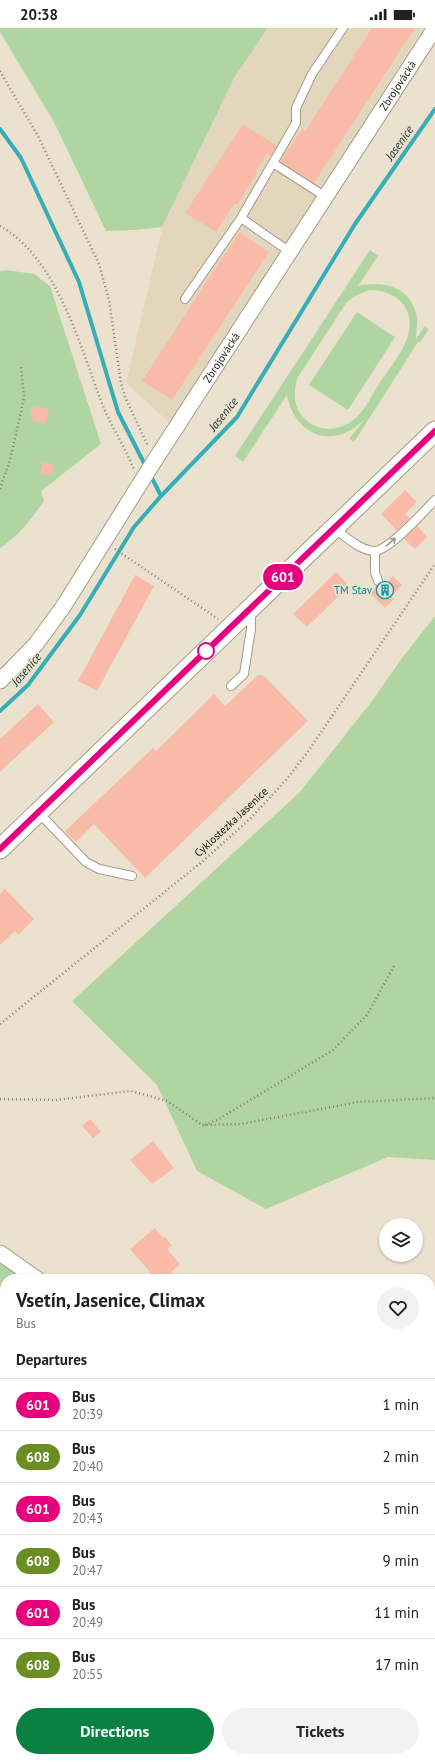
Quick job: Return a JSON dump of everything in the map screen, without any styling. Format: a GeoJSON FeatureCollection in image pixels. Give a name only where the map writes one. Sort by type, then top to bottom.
{"type":"FeatureCollection","features":[{"type":"Feature","properties":{"kind":"street","name":"Zbrojovácká"},"geometry":{"type":"LineString","coordinates":[[0,681],[36,644],[51,624],[141,482],[435,28]]}},
{"type":"Feature","properties":{"kind":"street"},"geometry":{"type":"LineString","coordinates":[[0,849],[246,612],[434,434]]}},
{"type":"Feature","properties":{"kind":"street"},"geometry":{"type":"LineString","coordinates":[[0,1253],[29,1274]]}},
{"type":"Feature","properties":{"kind":"lane"},"geometry":{"type":"LineString","coordinates":[[185,299],[241,218],[296,123],[296,108],[312,74],[343,28]]}},
{"type":"Feature","properties":{"kind":"lane"},"geometry":{"type":"LineString","coordinates":[[273,163],[326,197]]}},
{"type":"Feature","properties":{"kind":"lane"},"geometry":{"type":"LineString","coordinates":[[241,218],[290,252]]}},
{"type":"Feature","properties":{"kind":"lane"},"geometry":{"type":"LineString","coordinates":[[334,528],[361,547],[375,551],[387,545],[435,500]]}},
{"type":"Feature","properties":{"kind":"lane"},"geometry":{"type":"LineString","coordinates":[[375,551],[375,572],[378,581]]}},
{"type":"Feature","properties":{"kind":"lane"},"geometry":{"type":"LineString","coordinates":[[231,686],[244,674],[251,629],[251,620],[246,612]]}},
{"type":"Feature","properties":{"kind":"lane"},"geometry":{"type":"LineString","coordinates":[[38,812],[86,862],[100,869],[132,876]]}},
{"type":"Feature","properties":{"kind":"path"},"geometry":{"type":"LineString","coordinates":[[0,71],[38,136],[99,264],[108,300],[118,371],[125,397],[154,462]]}},
{"type":"Feature","properties":{"kind":"path"},"geometry":{"type":"LineString","coordinates":[[0,226],[11,232],[28,248],[47,274],[77,331],[101,402],[127,451],[141,482]]}},
{"type":"Feature","properties":{"kind":"path"},"geometry":{"type":"LineString","coordinates":[[0,489],[10,460],[24,398],[21,366]]}},
{"type":"Feature","properties":{"kind":"path"},"geometry":{"type":"LineString","coordinates":[[115,549],[222,622]]}},
{"type":"Feature","properties":{"kind":"path","name":"Cyklostezka Jasenice"},"geometry":{"type":"LineString","coordinates":[[0,1024],[203,861],[268,800],[319,736],[435,564]]}},
{"type":"Feature","properties":{"kind":"path"},"geometry":{"type":"LineString","coordinates":[[202,1126],[219,1119],[333,1050],[367,1015],[394,966]]}},
{"type":"Feature","properties":{"kind":"path"},"geometry":{"type":"LineString","coordinates":[[0,1099],[56,1100],[131,1091],[167,1101],[202,1126],[241,1124],[358,1102],[435,1098]]}},
{"type":"Feature","properties":{"kind":"shaded area"},"geometry":{"type":"Polygon","coordinates":[[[269,28],[424,28],[171,424],[126,383],[181,148],[269,28]]]}},
{"type":"Feature","properties":{"kind":"green space"},"geometry":{"type":"Polygon","coordinates":[[[0,28],[268,28],[234,78],[162,227],[106,231],[54,122],[0,32],[0,28]]]}},
{"type":"Feature","properties":{"kind":"green space"},"geometry":{"type":"Polygon","coordinates":[[[370,250],[378,256],[358,286],[368,284],[387,285],[403,292],[414,307],[417,317],[416,339],[424,327],[429,329],[420,342],[418,342],[354,442],[349,439],[365,419],[350,431],[336,436],[316,434],[308,430],[294,415],[287,395],[243,462],[235,456],[370,250]],[[369,290],[353,297],[346,303],[298,377],[295,387],[297,408],[303,417],[313,425],[330,429],[342,427],[357,417],[404,347],[410,326],[409,316],[404,305],[393,295],[369,290]]]}},
{"type":"Feature","properties":{"kind":"green space"},"geometry":{"type":"Polygon","coordinates":[[[6,270],[34,274],[50,286],[101,444],[41,491],[44,501],[19,533],[0,548],[0,271],[6,270]]]}},
{"type":"Feature","properties":{"kind":"green space"},"geometry":{"type":"Polygon","coordinates":[[[357,312],[395,337],[348,410],[309,385],[357,312]]]}},
{"type":"Feature","properties":{"kind":"green space"},"geometry":{"type":"Polygon","coordinates":[[[435,616],[435,1160],[388,1157],[266,1209],[197,1171],[157,1085],[72,1001],[300,792],[372,701],[402,658],[435,616]]]}},
{"type":"Feature","properties":{"kind":"green space"},"geometry":{"type":"Polygon","coordinates":[[[0,1264],[36,1271],[40,1274],[0,1274],[0,1264]]]}},
{"type":"Feature","properties":{"kind":"building"},"geometry":{"type":"Polygon","coordinates":[[[372,28],[415,28],[314,183],[280,161],[302,129],[305,131],[372,28]]]}},
{"type":"Feature","properties":{"kind":"building"},"geometry":{"type":"Polygon","coordinates":[[[243,124],[277,146],[271,156],[267,154],[238,204],[234,204],[216,232],[185,213],[243,124]]]}},
{"type":"Feature","properties":{"kind":"building"},"geometry":{"type":"Polygon","coordinates":[[[239,232],[269,252],[172,400],[142,381],[239,232]]]}},
{"type":"Feature","properties":{"kind":"building"},"geometry":{"type":"Polygon","coordinates":[[[39,407],[48,409],[47,412],[49,412],[46,424],[32,420],[31,408],[39,407]]]}},
{"type":"Feature","properties":{"kind":"building"},"geometry":{"type":"Polygon","coordinates":[[[43,462],[54,465],[52,476],[40,474],[43,462]]]}},
{"type":"Feature","properties":{"kind":"building"},"geometry":{"type":"Polygon","coordinates":[[[405,490],[417,502],[405,514],[410,518],[397,531],[381,514],[405,490]]]}},
{"type":"Feature","properties":{"kind":"building"},"geometry":{"type":"Polygon","coordinates":[[[417,526],[427,537],[415,549],[404,539],[417,526]]]}},
{"type":"Feature","properties":{"kind":"building"},"geometry":{"type":"Polygon","coordinates":[[[336,572],[349,586],[307,627],[293,614],[336,572]]]}},
{"type":"Feature","properties":{"kind":"building"},"geometry":{"type":"Polygon","coordinates":[[[135,575],[154,586],[97,691],[78,681],[135,575]]]}},
{"type":"Feature","properties":{"kind":"building","name":"TM Stav"},"geometry":{"type":"Polygon","coordinates":[[[393,576],[402,585],[391,596],[394,599],[385,608],[370,593],[377,586],[382,587],[393,576]]]}},
{"type":"Feature","properties":{"kind":"building"},"geometry":{"type":"Polygon","coordinates":[[[258,675],[264,676],[308,721],[145,878],[94,824],[76,842],[65,831],[153,748],[156,751],[214,694],[225,706],[258,675]]]}},
{"type":"Feature","properties":{"kind":"building"},"geometry":{"type":"Polygon","coordinates":[[[38,704],[54,722],[0,772],[0,739],[38,704]]]}},
{"type":"Feature","properties":{"kind":"building"},"geometry":{"type":"Polygon","coordinates":[[[5,889],[34,919],[18,935],[15,931],[0,945],[0,894],[5,889]]]}},
{"type":"Feature","properties":{"kind":"building"},"geometry":{"type":"Polygon","coordinates":[[[90,1119],[101,1132],[93,1138],[82,1126],[90,1119]]]}},
{"type":"Feature","properties":{"kind":"building"},"geometry":{"type":"Polygon","coordinates":[[[153,1141],[174,1168],[152,1184],[130,1160],[153,1141]]]}},
{"type":"Feature","properties":{"kind":"building"},"geometry":{"type":"Polygon","coordinates":[[[155,1228],[172,1246],[167,1249],[180,1264],[171,1272],[173,1274],[152,1274],[130,1249],[155,1228]]]}},
{"type":"Feature","properties":{"kind":"waterway","name":"Jasenice"},"geometry":{"type":"LineString","coordinates":[[0,711],[28,685],[80,615],[134,527],[161,496],[237,417],[355,224],[435,109]]}},
{"type":"Feature","properties":{"kind":"waterway"},"geometry":{"type":"LineString","coordinates":[[0,129],[21,158],[79,282],[118,412],[146,467]]}},
{"type":"Feature","properties":{"kind":"waterway"},"geometry":{"type":"LineString","coordinates":[[150,474],[161,496]]}},
{"type":"Feature","properties":{"kind":"bus line","name":"601"},"geometry":{"type":"LineString","coordinates":[[0,849],[435,431]]}},
{"type":"Feature","properties":{"kind":"place","name":"TM Stav"},"geometry":{"type":"Point","coordinates":[385,590]}}]}
